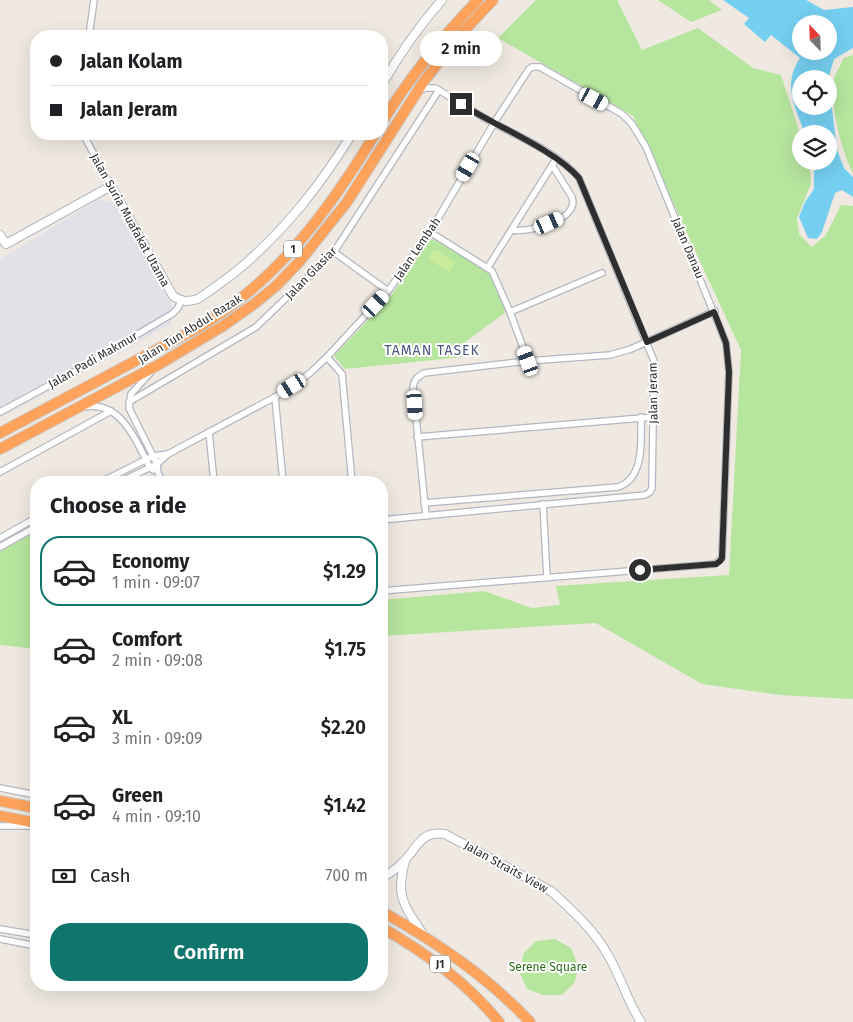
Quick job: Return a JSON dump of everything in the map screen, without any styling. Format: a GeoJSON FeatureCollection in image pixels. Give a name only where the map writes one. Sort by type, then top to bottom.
{"type":"FeatureCollection","features":[{"type":"Feature","properties":{"kind":"highway"},"geometry":{"type":"LineString","coordinates":[[388,113],[435,46],[478,0]]}},
{"type":"Feature","properties":{"kind":"highway","name":"Jalan Tun Abdul Razak"},"geometry":{"type":"LineString","coordinates":[[388,137],[432,71],[458,38],[493,0]]}},
{"type":"Feature","properties":{"kind":"highway","name":"Jalan Tun Abdul Razak"},"geometry":{"type":"LineString","coordinates":[[0,433],[218,316],[244,296],[283,261],[333,200],[371,140]]}},
{"type":"Feature","properties":{"kind":"highway","name":"Jalan Tun Abdul Razak"},"geometry":{"type":"LineString","coordinates":[[0,448],[158,365],[254,304],[287,275],[325,230],[346,202],[386,140]]}},
{"type":"Feature","properties":{"kind":"highway"},"geometry":{"type":"LineString","coordinates":[[0,801],[30,807]]}},
{"type":"Feature","properties":{"kind":"highway"},"geometry":{"type":"LineString","coordinates":[[0,816],[30,824]]}},
{"type":"Feature","properties":{"kind":"highway","name":"J1"},"geometry":{"type":"LineString","coordinates":[[388,915],[447,950],[510,1000],[529,1021]]}},
{"type":"Feature","properties":{"kind":"highway","name":"J1"},"geometry":{"type":"LineString","coordinates":[[388,931],[446,969],[500,1022]]}},
{"type":"Feature","properties":{"kind":"street"},"geometry":{"type":"LineString","coordinates":[[90,30],[94,0]]}},
{"type":"Feature","properties":{"kind":"street"},"geometry":{"type":"LineString","coordinates":[[388,74],[405,46],[442,0]]}},
{"type":"Feature","properties":{"kind":"street","name":"Jalan Danau"},"geometry":{"type":"LineString","coordinates":[[494,124],[529,69],[536,66],[627,119],[646,147],[726,343],[729,372],[722,558],[720,561],[716,564],[547,577]]}},
{"type":"Feature","properties":{"kind":"street"},"geometry":{"type":"LineString","coordinates":[[432,71],[432,83],[437,89]]}},
{"type":"Feature","properties":{"kind":"street"},"geometry":{"type":"LineString","coordinates":[[418,91],[426,88],[437,89]]}},
{"type":"Feature","properties":{"kind":"street","name":"Jalan Jeram"},"geometry":{"type":"LineString","coordinates":[[437,89],[556,159],[579,178],[654,361],[652,488],[650,492],[645,495],[543,504]]}},
{"type":"Feature","properties":{"kind":"street","name":"Jalan Glasiar"},"geometry":{"type":"LineString","coordinates":[[129,402],[256,327],[334,252],[437,89]]}},
{"type":"Feature","properties":{"kind":"street","name":"Jalan Lembah"},"geometry":{"type":"LineString","coordinates":[[133,476],[157,464],[168,454],[275,396],[309,374],[327,357],[388,291],[430,232],[494,124]]}},
{"type":"Feature","properties":{"kind":"street","name":"Jalan Suria Muafakat Utama"},"geometry":{"type":"LineString","coordinates":[[86,140],[172,296],[181,301]]}},
{"type":"Feature","properties":{"kind":"street"},"geometry":{"type":"LineString","coordinates":[[181,301],[190,302],[198,299],[243,266],[274,237],[305,204],[348,140]]}},
{"type":"Feature","properties":{"kind":"street"},"geometry":{"type":"LineString","coordinates":[[488,267],[556,159]]}},
{"type":"Feature","properties":{"kind":"street"},"geometry":{"type":"LineString","coordinates":[[512,230],[521,232],[535,229],[569,214],[573,208],[574,202],[572,197],[552,165]]}},
{"type":"Feature","properties":{"kind":"street"},"geometry":{"type":"LineString","coordinates":[[0,235],[3,246],[111,186]]}},
{"type":"Feature","properties":{"kind":"street"},"geometry":{"type":"LineString","coordinates":[[430,232],[488,267],[495,276],[528,361]]}},
{"type":"Feature","properties":{"kind":"street"},"geometry":{"type":"LineString","coordinates":[[334,252],[388,291]]}},
{"type":"Feature","properties":{"kind":"street"},"geometry":{"type":"LineString","coordinates":[[510,312],[602,273]]}},
{"type":"Feature","properties":{"kind":"street","name":"Jalan Padi Makmur"},"geometry":{"type":"LineString","coordinates":[[0,412],[72,373],[172,314],[178,308],[181,301]]}},
{"type":"Feature","properties":{"kind":"street"},"geometry":{"type":"LineString","coordinates":[[426,516],[413,387],[414,381],[418,376],[424,373],[528,361],[610,356],[631,350],[714,312]]}},
{"type":"Feature","properties":{"kind":"street"},"geometry":{"type":"LineString","coordinates":[[327,357],[342,374],[351,476]]}},
{"type":"Feature","properties":{"kind":"street"},"geometry":{"type":"LineString","coordinates":[[158,365],[131,394],[129,402],[131,414],[154,456],[158,474]]}},
{"type":"Feature","properties":{"kind":"street"},"geometry":{"type":"LineString","coordinates":[[275,396],[282,476]]}},
{"type":"Feature","properties":{"kind":"street"},"geometry":{"type":"LineString","coordinates":[[73,410],[97,406],[110,411],[123,420],[150,468],[158,474]]}},
{"type":"Feature","properties":{"kind":"street"},"geometry":{"type":"LineString","coordinates":[[0,472],[110,411]]}},
{"type":"Feature","properties":{"kind":"street"},"geometry":{"type":"LineString","coordinates":[[424,502],[625,485],[634,476],[641,454],[641,417]]}},
{"type":"Feature","properties":{"kind":"street"},"geometry":{"type":"LineString","coordinates":[[417,437],[654,417]]}},
{"type":"Feature","properties":{"kind":"street"},"geometry":{"type":"LineString","coordinates":[[208,432],[213,476]]}},
{"type":"Feature","properties":{"kind":"street","name":"Jalan Lembah"},"geometry":{"type":"LineString","coordinates":[[113,476],[154,456],[168,454]]}},
{"type":"Feature","properties":{"kind":"street"},"geometry":{"type":"LineString","coordinates":[[388,519],[543,504],[547,577],[388,590]]}},
{"type":"Feature","properties":{"kind":"street"},"geometry":{"type":"LineString","coordinates":[[0,538],[30,521]]}},
{"type":"Feature","properties":{"kind":"street"},"geometry":{"type":"LineString","coordinates":[[0,547],[30,530]]}},
{"type":"Feature","properties":{"kind":"street"},"geometry":{"type":"LineString","coordinates":[[0,788],[30,794]]}},
{"type":"Feature","properties":{"kind":"street"},"geometry":{"type":"LineString","coordinates":[[0,826],[30,825]]}},
{"type":"Feature","properties":{"kind":"street","name":"Jalan Straits View"},"geometry":{"type":"LineString","coordinates":[[388,873],[405,861],[421,840],[427,835],[436,832],[445,834],[551,891],[597,937],[641,1022]]}},
{"type":"Feature","properties":{"kind":"street","name":"Jalan Straits View"},"geometry":{"type":"LineString","coordinates":[[405,861],[400,880],[401,896],[425,938]]}},
{"type":"Feature","properties":{"kind":"street"},"geometry":{"type":"LineString","coordinates":[[0,929],[30,934]]}},
{"type":"Feature","properties":{"kind":"street"},"geometry":{"type":"LineString","coordinates":[[0,939],[30,945]]}},
{"type":"Feature","properties":{"kind":"shaded area"},"geometry":{"type":"Polygon","coordinates":[[[98,200],[114,202],[172,306],[171,324],[0,418],[0,259],[98,200]]]}},
{"type":"Feature","properties":{"kind":"green space"},"geometry":{"type":"Polygon","coordinates":[[[536,0],[617,0],[642,50],[698,28],[753,68],[781,75],[792,109],[792,115],[794,115],[797,125],[792,125],[792,170],[810,170],[811,184],[797,218],[799,234],[812,247],[826,235],[841,205],[853,206],[853,699],[780,695],[702,684],[596,623],[388,636],[388,599],[484,591],[532,608],[560,605],[556,586],[729,575],[741,350],[633,116],[498,38],[536,0]]]}},
{"type":"Feature","properties":{"kind":"green space"},"geometry":{"type":"Polygon","coordinates":[[[658,0],[709,0],[722,10],[691,22],[658,0]]]}},
{"type":"Feature","properties":{"kind":"green space"},"geometry":{"type":"Polygon","coordinates":[[[853,55],[853,174],[845,154],[835,115],[837,115],[837,72],[844,58],[853,55]]]}},
{"type":"Feature","properties":{"kind":"green space"},"geometry":{"type":"Polygon","coordinates":[[[431,238],[488,271],[506,312],[465,342],[463,357],[345,369],[334,356],[390,297],[431,238]]]}},
{"type":"Feature","properties":{"kind":"green space"},"geometry":{"type":"Polygon","coordinates":[[[434,249],[455,262],[449,272],[428,259],[434,249]]]}},
{"type":"Feature","properties":{"kind":"green space"},"geometry":{"type":"Polygon","coordinates":[[[30,534],[30,648],[0,645],[0,551],[30,534]]]}},
{"type":"Feature","properties":{"kind":"green space","name":"Serene Square"},"geometry":{"type":"Polygon","coordinates":[[[555,939],[571,948],[578,966],[575,982],[562,995],[543,995],[527,989],[519,971],[524,953],[536,941],[555,939]]]}},
{"type":"Feature","properties":{"kind":"water"},"geometry":{"type":"Polygon","coordinates":[[[723,0],[806,0],[824,10],[853,7],[853,48],[838,57],[838,15],[792,15],[792,52],[771,35],[765,42],[744,24],[749,18],[723,0]]]}},
{"type":"Feature","properties":{"kind":"water"},"geometry":{"type":"Polygon","coordinates":[[[799,60],[834,60],[831,70],[794,70],[799,60]]]}},
{"type":"Feature","properties":{"kind":"water"},"geometry":{"type":"Polygon","coordinates":[[[798,115],[833,115],[834,125],[802,125],[798,115]]]}},
{"type":"Feature","properties":{"kind":"water"},"geometry":{"type":"Polygon","coordinates":[[[837,150],[844,168],[853,177],[853,197],[842,190],[835,193],[822,232],[817,239],[808,238],[799,217],[805,202],[814,189],[814,170],[837,170],[837,150]]]}},
{"type":"Feature","properties":{"kind":"district","name":"TAMAN TASEK"},"geometry":{"type":"Point","coordinates":[432,350]}},
{"type":"Feature","properties":{"kind":"route"},"geometry":{"type":"LineString","coordinates":[[461,104],[528,141],[574,172],[579,178],[647,342],[714,312],[726,343],[729,372],[722,558],[716,564],[640,570]]}}]}
